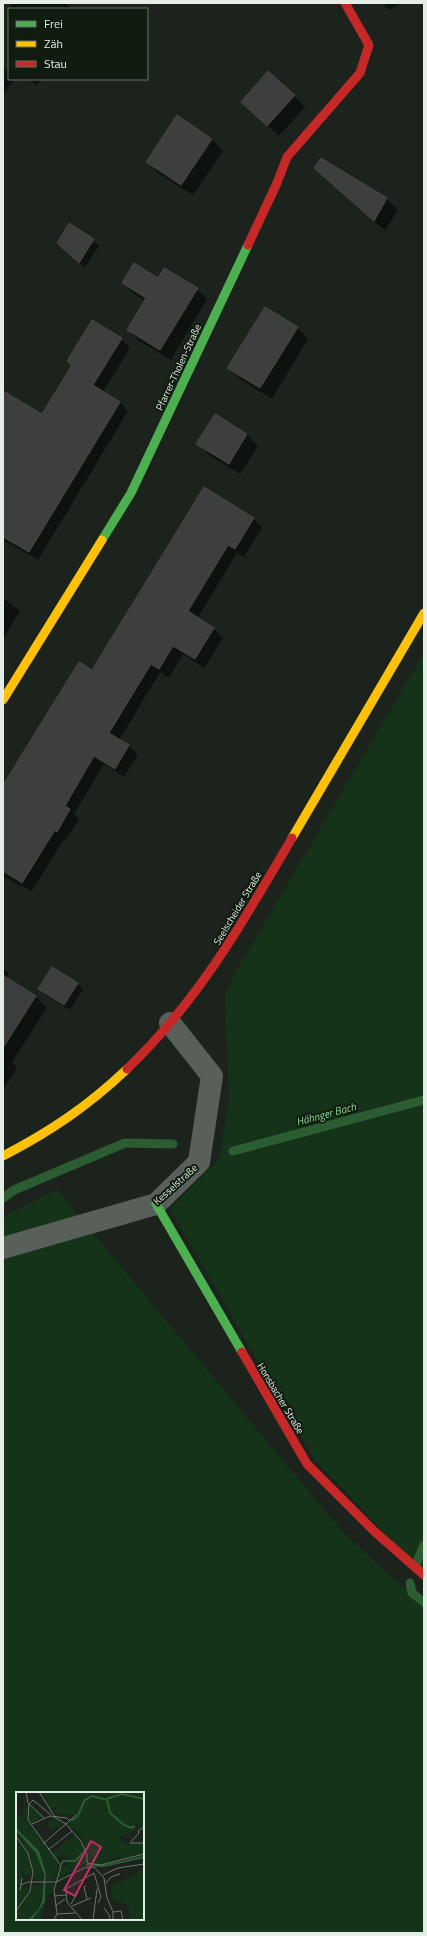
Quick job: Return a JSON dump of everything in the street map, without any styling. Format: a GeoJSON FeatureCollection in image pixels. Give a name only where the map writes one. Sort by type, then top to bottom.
{"type":"FeatureCollection","features":[{"type":"Feature","properties":{"kind":"street","name":"Pfarrer-Tholen-Straße"},"geometry":{"type":"LineString","coordinates":[[3,700],[131,493],[278,183],[287,157],[360,73],[369,45],[345,3]]}},
{"type":"Feature","properties":{"kind":"street","name":"Seelscheider Straße"},"geometry":{"type":"LineString","coordinates":[[3,1156],[66,1120],[124,1072],[170,1024],[202,984],[231,942],[424,613]]}},
{"type":"Feature","properties":{"kind":"street","name":"Kesselstraße"},"geometry":{"type":"LineString","coordinates":[[3,1248],[156,1204],[199,1162],[212,1076],[170,1024]]}},
{"type":"Feature","properties":{"kind":"street","name":"Honsbacher Straße"},"geometry":{"type":"LineString","coordinates":[[156,1204],[307,1464],[374,1531],[424,1575]]}},
{"type":"Feature","properties":{"kind":"green space"},"geometry":{"type":"Polygon","coordinates":[[[424,653],[424,1575],[315,1460],[170,1209],[219,1159],[229,1099],[225,995],[235,973],[424,653]]]}},
{"type":"Feature","properties":{"kind":"green space"},"geometry":{"type":"Polygon","coordinates":[[[57,1190],[342,1531],[424,1607],[424,1933],[3,1933],[3,1217],[57,1190]]]}},
{"type":"Feature","properties":{"kind":"building"},"geometry":{"type":"Polygon","coordinates":[[[268,71],[295,95],[267,126],[241,102],[268,71]]]}},
{"type":"Feature","properties":{"kind":"building"},"geometry":{"type":"Polygon","coordinates":[[[177,115],[212,139],[181,185],[146,162],[177,115]]]}},
{"type":"Feature","properties":{"kind":"building"},"geometry":{"type":"Polygon","coordinates":[[[321,158],[387,198],[374,221],[314,168],[321,158]]]}},
{"type":"Feature","properties":{"kind":"building"},"geometry":{"type":"Polygon","coordinates":[[[69,223],[94,239],[79,263],[57,243],[69,223]]]}},
{"type":"Feature","properties":{"kind":"building"},"geometry":{"type":"Polygon","coordinates":[[[134,263],[158,278],[164,268],[198,288],[160,350],[127,330],[146,298],[122,283],[134,263]]]}},
{"type":"Feature","properties":{"kind":"building"},"geometry":{"type":"Polygon","coordinates":[[[265,307],[298,327],[260,388],[227,368],[265,307]]]}},
{"type":"Feature","properties":{"kind":"building"},"geometry":{"type":"Polygon","coordinates":[[[92,320],[122,338],[93,385],[120,402],[29,552],[3,537],[3,391],[42,414],[72,365],[67,361],[92,320]]]}},
{"type":"Feature","properties":{"kind":"building"},"geometry":{"type":"Polygon","coordinates":[[[215,414],[247,434],[229,464],[196,444],[215,414]]]}},
{"type":"Feature","properties":{"kind":"building"},"geometry":{"type":"Polygon","coordinates":[[[204,487],[254,518],[235,549],[228,545],[188,611],[214,628],[195,659],[173,646],[159,669],[151,664],[109,733],[129,745],[115,769],[94,756],[65,806],[70,809],[57,832],[55,830],[22,883],[3,871],[3,785],[79,662],[92,670],[204,487]]]}},
{"type":"Feature","properties":{"kind":"building"},"geometry":{"type":"Polygon","coordinates":[[[52,967],[78,983],[64,1005],[38,989],[52,967]]]}},
{"type":"Feature","properties":{"kind":"building"},"geometry":{"type":"Polygon","coordinates":[[[3,975],[36,996],[3,1048],[3,975]]]}},
{"type":"Feature","properties":{"kind":"waterway","name":"Hähnger Bach"},"geometry":{"type":"LineString","coordinates":[[233,1151],[424,1100]]}},
{"type":"Feature","properties":{"kind":"waterway","name":"Hähnger Bach"},"geometry":{"type":"LineString","coordinates":[[3,1198],[14,1190],[125,1143],[173,1144]]}},
{"type":"Feature","properties":{"kind":"waterway"},"geometry":{"type":"LineString","coordinates":[[417,1562],[424,1545]]}},
{"type":"Feature","properties":{"kind":"waterway"},"geometry":{"type":"LineString","coordinates":[[410,1583],[412,1593],[424,1602]]}},
{"type":"Feature","properties":{"kind":"traffic: fast"},"geometry":{"type":"LineString","coordinates":[[102,540],[131,493],[248,245]]}},
{"type":"Feature","properties":{"kind":"traffic: fast"},"geometry":{"type":"LineString","coordinates":[[156,1204],[242,1352]]}},
{"type":"Feature","properties":{"kind":"traffic: slow"},"geometry":{"type":"LineString","coordinates":[[3,700],[102,540]]}},
{"type":"Feature","properties":{"kind":"traffic: slow"},"geometry":{"type":"LineString","coordinates":[[292,838],[424,613]]}},
{"type":"Feature","properties":{"kind":"traffic: slow"},"geometry":{"type":"LineString","coordinates":[[3,1156],[37,1137],[68,1117],[98,1095],[127,1069]]}},
{"type":"Feature","properties":{"kind":"traffic: jam"},"geometry":{"type":"LineString","coordinates":[[248,245],[277,183],[287,157],[360,73],[369,45],[345,3]]}},
{"type":"Feature","properties":{"kind":"traffic: jam"},"geometry":{"type":"LineString","coordinates":[[127,1069],[153,1043],[198,988],[256,900],[292,838]]}},
{"type":"Feature","properties":{"kind":"traffic: jam"},"geometry":{"type":"LineString","coordinates":[[242,1352],[307,1464],[374,1531],[424,1575]]}}]}
